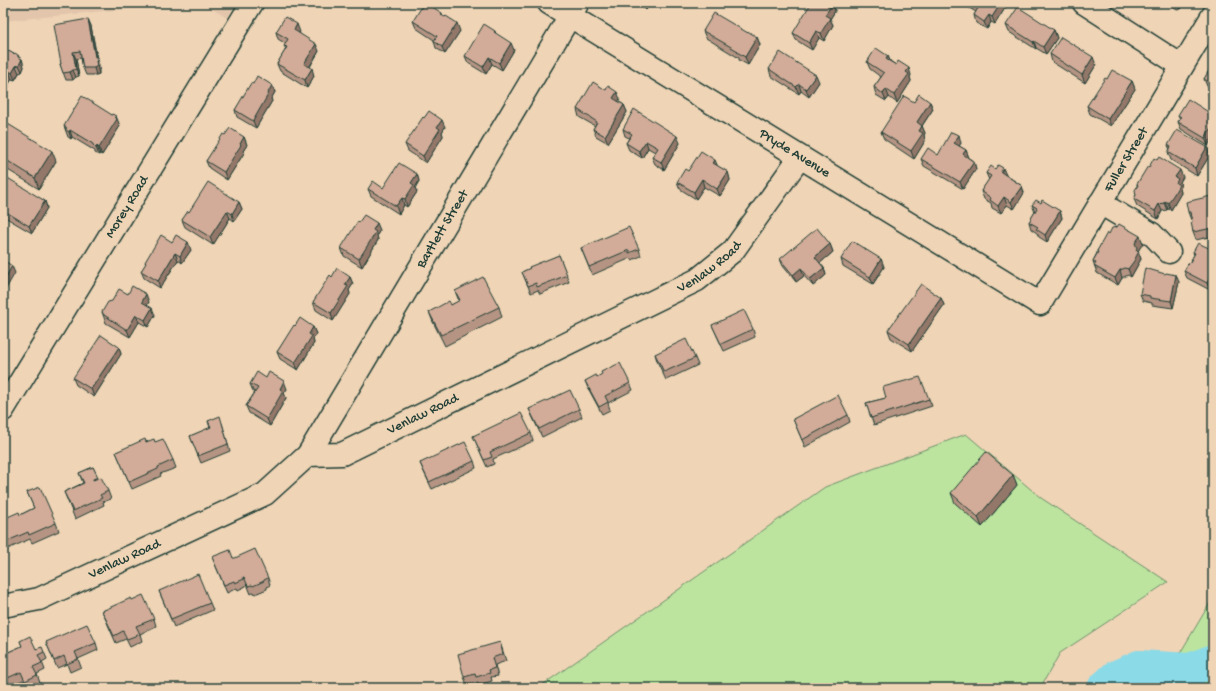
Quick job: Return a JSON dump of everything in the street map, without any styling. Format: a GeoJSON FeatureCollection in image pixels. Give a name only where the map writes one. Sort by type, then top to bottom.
{"type":"FeatureCollection","features":[{"type":"Feature","properties":{"kind":"street","name":"Morey Road"},"geometry":{"type":"LineString","coordinates":[[3,410],[252,3]]}},
{"type":"Feature","properties":{"kind":"street","name":"Pryde Avenue"},"geometry":{"type":"LineString","coordinates":[[549,3],[573,9],[800,157],[1040,304]]}},
{"type":"Feature","properties":{"kind":"street"},"geometry":{"type":"LineString","coordinates":[[1084,3],[1182,66]]}},
{"type":"Feature","properties":{"kind":"street","name":"Bartlett Street"},"geometry":{"type":"LineString","coordinates":[[308,455],[573,9]]}},
{"type":"Feature","properties":{"kind":"street","name":"Fuller Street"},"geometry":{"type":"LineString","coordinates":[[1040,304],[1213,15]]}},
{"type":"Feature","properties":{"kind":"street","name":"Venlaw Road"},"geometry":{"type":"LineString","coordinates":[[3,606],[39,599],[265,494],[308,455],[342,454],[697,280],[733,251],[800,157]]}},
{"type":"Feature","properties":{"kind":"street"},"geometry":{"type":"LineString","coordinates":[[1100,203],[1152,234],[1169,252]]}},
{"type":"Feature","properties":{"kind":"shaded area"},"geometry":{"type":"Polygon","coordinates":[[[3,3],[186,3],[3,21],[3,3]]]}},
{"type":"Feature","properties":{"kind":"shaded area"},"geometry":{"type":"Polygon","coordinates":[[[203,3],[237,3],[227,18],[203,3]]]}},
{"type":"Feature","properties":{"kind":"green space"},"geometry":{"type":"Polygon","coordinates":[[[966,434],[1041,498],[1168,582],[1060,653],[1040,688],[538,688],[825,487],[966,434]]]}},
{"type":"Feature","properties":{"kind":"green space"},"geometry":{"type":"Polygon","coordinates":[[[1213,598],[1213,688],[1133,688],[1164,680],[1213,598]]]}},
{"type":"Feature","properties":{"kind":"building"},"geometry":{"type":"Polygon","coordinates":[[[424,3],[442,13],[441,15],[446,16],[457,23],[442,47],[434,41],[437,36],[413,21],[424,3]]]}},
{"type":"Feature","properties":{"kind":"building"},"geometry":{"type":"Polygon","coordinates":[[[811,3],[833,3],[825,15],[830,18],[821,33],[816,31],[809,43],[793,33],[811,3]]]}},
{"type":"Feature","properties":{"kind":"building"},"geometry":{"type":"Polygon","coordinates":[[[970,3],[1001,3],[992,17],[989,15],[984,22],[974,15],[978,8],[970,3]]]}},
{"type":"Feature","properties":{"kind":"building"},"geometry":{"type":"Polygon","coordinates":[[[1018,7],[1054,30],[1043,47],[1006,25],[1018,7]]]}},
{"type":"Feature","properties":{"kind":"building"},"geometry":{"type":"Polygon","coordinates":[[[714,13],[757,37],[745,57],[737,52],[738,51],[703,31],[714,13]]]}},
{"type":"Feature","properties":{"kind":"building"},"geometry":{"type":"Polygon","coordinates":[[[285,17],[297,24],[294,30],[316,44],[304,64],[312,68],[305,80],[277,64],[287,47],[284,46],[288,39],[276,32],[285,17]]]}},
{"type":"Feature","properties":{"kind":"building"},"geometry":{"type":"Polygon","coordinates":[[[88,19],[95,57],[97,57],[97,66],[94,68],[83,68],[80,51],[73,52],[76,69],[63,73],[60,64],[54,25],[88,19]]]}},
{"type":"Feature","properties":{"kind":"building"},"geometry":{"type":"Polygon","coordinates":[[[484,24],[511,43],[499,63],[489,57],[483,67],[465,56],[484,24]]]}},
{"type":"Feature","properties":{"kind":"building"},"geometry":{"type":"Polygon","coordinates":[[[1061,37],[1093,57],[1082,75],[1050,54],[1061,37]]]}},
{"type":"Feature","properties":{"kind":"building"},"geometry":{"type":"Polygon","coordinates":[[[3,48],[14,54],[15,53],[22,59],[12,73],[9,71],[4,79],[6,80],[3,86],[3,48]]]}},
{"type":"Feature","properties":{"kind":"building"},"geometry":{"type":"Polygon","coordinates":[[[876,48],[888,56],[886,59],[896,65],[898,61],[909,68],[906,72],[909,74],[894,95],[886,89],[883,94],[874,87],[884,73],[867,62],[876,48]]]}},
{"type":"Feature","properties":{"kind":"building"},"geometry":{"type":"Polygon","coordinates":[[[780,52],[816,75],[806,89],[799,84],[796,87],[769,69],[780,52]]]}},
{"type":"Feature","properties":{"kind":"building"},"geometry":{"type":"Polygon","coordinates":[[[1213,64],[1213,84],[1204,79],[1213,64]]]}},
{"type":"Feature","properties":{"kind":"building"},"geometry":{"type":"Polygon","coordinates":[[[1112,70],[1132,81],[1108,119],[1087,106],[1112,70]]]}},
{"type":"Feature","properties":{"kind":"building"},"geometry":{"type":"Polygon","coordinates":[[[257,76],[272,85],[253,121],[235,110],[251,83],[253,84],[257,76]]]}},
{"type":"Feature","properties":{"kind":"building"},"geometry":{"type":"Polygon","coordinates":[[[593,82],[606,90],[608,86],[617,92],[613,98],[624,105],[605,136],[593,129],[597,122],[577,109],[593,82]]]}},
{"type":"Feature","properties":{"kind":"building"},"geometry":{"type":"Polygon","coordinates":[[[1213,86],[1213,97],[1208,94],[1213,86]]]}},
{"type":"Feature","properties":{"kind":"building"},"geometry":{"type":"Polygon","coordinates":[[[919,94],[930,102],[917,122],[922,126],[919,131],[923,133],[911,151],[881,132],[904,96],[914,102],[919,94]]]}},
{"type":"Feature","properties":{"kind":"building"},"geometry":{"type":"Polygon","coordinates":[[[82,96],[116,116],[115,117],[117,119],[99,148],[97,146],[96,148],[93,144],[70,130],[69,132],[64,126],[82,96]]]}},
{"type":"Feature","properties":{"kind":"building"},"geometry":{"type":"Polygon","coordinates":[[[1188,99],[1213,115],[1213,125],[1205,138],[1178,122],[1181,117],[1178,115],[1188,99]]]}},
{"type":"Feature","properties":{"kind":"building"},"geometry":{"type":"Polygon","coordinates":[[[634,109],[677,136],[661,162],[652,157],[658,148],[646,141],[639,151],[626,143],[632,134],[623,129],[634,109]]]}},
{"type":"Feature","properties":{"kind":"building"},"geometry":{"type":"Polygon","coordinates":[[[429,111],[442,120],[437,127],[440,129],[423,156],[405,144],[423,117],[424,118],[429,111]]]}},
{"type":"Feature","properties":{"kind":"building"},"geometry":{"type":"Polygon","coordinates":[[[3,121],[52,151],[35,178],[3,158],[3,121]]]}},
{"type":"Feature","properties":{"kind":"building"},"geometry":{"type":"Polygon","coordinates":[[[230,128],[244,137],[240,144],[241,145],[224,172],[206,161],[223,134],[225,135],[230,128]]]}},
{"type":"Feature","properties":{"kind":"building"},"geometry":{"type":"Polygon","coordinates":[[[1177,130],[1207,147],[1195,168],[1168,152],[1171,147],[1168,145],[1177,130]]]}},
{"type":"Feature","properties":{"kind":"building"},"geometry":{"type":"Polygon","coordinates":[[[951,132],[959,135],[954,143],[966,150],[963,154],[974,162],[960,182],[921,159],[928,148],[938,155],[951,132]]]}},
{"type":"Feature","properties":{"kind":"building"},"geometry":{"type":"Polygon","coordinates":[[[701,151],[715,160],[713,163],[728,172],[717,189],[702,179],[694,192],[677,182],[685,169],[688,171],[701,151]]]}},
{"type":"Feature","properties":{"kind":"building"},"geometry":{"type":"Polygon","coordinates":[[[1159,157],[1180,170],[1175,177],[1178,179],[1176,183],[1179,185],[1168,203],[1165,201],[1164,203],[1159,204],[1155,211],[1134,199],[1137,184],[1154,158],[1157,160],[1159,157]]]}},
{"type":"Feature","properties":{"kind":"building"},"geometry":{"type":"Polygon","coordinates":[[[399,163],[417,174],[411,183],[414,185],[405,199],[402,198],[396,206],[368,189],[373,181],[383,188],[399,163]]]}},
{"type":"Feature","properties":{"kind":"building"},"geometry":{"type":"Polygon","coordinates":[[[998,165],[1003,168],[1001,172],[1022,186],[1011,202],[1004,197],[998,206],[990,200],[991,198],[981,191],[991,176],[986,173],[991,166],[995,169],[998,165]]]}},
{"type":"Feature","properties":{"kind":"building"},"geometry":{"type":"Polygon","coordinates":[[[6,177],[45,201],[29,226],[3,210],[3,182],[6,177]]]}},
{"type":"Feature","properties":{"kind":"building"},"geometry":{"type":"Polygon","coordinates":[[[208,182],[239,202],[232,214],[227,211],[210,237],[182,220],[188,211],[189,212],[208,182]]]}},
{"type":"Feature","properties":{"kind":"building"},"geometry":{"type":"Polygon","coordinates":[[[1211,196],[1213,201],[1213,228],[1193,232],[1190,212],[1188,212],[1186,202],[1211,196]]]}},
{"type":"Feature","properties":{"kind":"building"},"geometry":{"type":"Polygon","coordinates":[[[1036,200],[1041,203],[1042,200],[1060,211],[1045,235],[1036,229],[1038,227],[1029,222],[1037,208],[1032,205],[1036,200]]]}},
{"type":"Feature","properties":{"kind":"building"},"geometry":{"type":"Polygon","coordinates":[[[364,215],[377,223],[373,230],[376,232],[359,259],[341,248],[358,221],[359,222],[364,215]]]}},
{"type":"Feature","properties":{"kind":"building"},"geometry":{"type":"Polygon","coordinates":[[[1119,224],[1140,236],[1135,243],[1137,248],[1136,250],[1139,251],[1128,269],[1125,268],[1120,270],[1115,278],[1094,266],[1096,263],[1093,261],[1107,233],[1109,234],[1112,228],[1117,227],[1119,224]]]}},
{"type":"Feature","properties":{"kind":"building"},"geometry":{"type":"Polygon","coordinates":[[[629,227],[639,249],[629,253],[629,250],[589,267],[581,248],[629,227]]]}},
{"type":"Feature","properties":{"kind":"building"},"geometry":{"type":"Polygon","coordinates":[[[817,228],[830,244],[815,257],[824,268],[810,279],[801,268],[793,275],[780,259],[817,228]]]}},
{"type":"Feature","properties":{"kind":"building"},"geometry":{"type":"Polygon","coordinates":[[[161,235],[172,242],[176,235],[188,242],[180,256],[175,253],[158,281],[141,271],[161,235]]]}},
{"type":"Feature","properties":{"kind":"building"},"geometry":{"type":"Polygon","coordinates":[[[852,241],[881,259],[870,277],[841,259],[852,241]]]}},
{"type":"Feature","properties":{"kind":"building"},"geometry":{"type":"Polygon","coordinates":[[[1198,243],[1213,250],[1213,273],[1207,283],[1184,271],[1195,253],[1193,252],[1198,243]]]}},
{"type":"Feature","properties":{"kind":"building"},"geometry":{"type":"Polygon","coordinates":[[[559,255],[567,275],[537,287],[536,283],[528,286],[522,272],[530,268],[529,267],[559,255]]]}},
{"type":"Feature","properties":{"kind":"building"},"geometry":{"type":"Polygon","coordinates":[[[3,260],[12,266],[3,282],[3,260]]]}},
{"type":"Feature","properties":{"kind":"building"},"geometry":{"type":"Polygon","coordinates":[[[337,268],[350,277],[345,285],[348,286],[331,313],[313,302],[330,275],[332,277],[337,268]]]}},
{"type":"Feature","properties":{"kind":"building"},"geometry":{"type":"Polygon","coordinates":[[[1145,268],[1165,274],[1176,275],[1171,301],[1150,298],[1150,296],[1140,294],[1145,268]]]}},
{"type":"Feature","properties":{"kind":"building"},"geometry":{"type":"Polygon","coordinates":[[[483,277],[499,307],[441,335],[429,312],[449,301],[451,305],[460,300],[455,291],[483,277]]]}},
{"type":"Feature","properties":{"kind":"building"},"geometry":{"type":"Polygon","coordinates":[[[921,284],[941,298],[909,344],[888,330],[921,284]]]}},
{"type":"Feature","properties":{"kind":"building"},"geometry":{"type":"Polygon","coordinates":[[[132,286],[146,294],[142,302],[152,308],[145,320],[136,315],[127,330],[104,315],[102,312],[108,302],[112,301],[119,289],[128,294],[132,286]]]}},
{"type":"Feature","properties":{"kind":"building"},"geometry":{"type":"Polygon","coordinates":[[[744,310],[753,329],[721,344],[712,325],[744,310]]]}},
{"type":"Feature","properties":{"kind":"building"},"geometry":{"type":"Polygon","coordinates":[[[300,318],[313,327],[309,334],[312,336],[295,363],[277,352],[300,318]]]}},
{"type":"Feature","properties":{"kind":"building"},"geometry":{"type":"Polygon","coordinates":[[[101,335],[119,347],[91,389],[73,378],[101,335]]]}},
{"type":"Feature","properties":{"kind":"building"},"geometry":{"type":"Polygon","coordinates":[[[686,339],[695,358],[664,372],[655,354],[686,339]]]}},
{"type":"Feature","properties":{"kind":"building"},"geometry":{"type":"Polygon","coordinates":[[[620,363],[630,383],[605,396],[608,402],[599,407],[585,381],[596,375],[597,377],[602,374],[601,372],[620,363]]]}},
{"type":"Feature","properties":{"kind":"building"},"geometry":{"type":"Polygon","coordinates":[[[257,372],[266,378],[269,372],[284,381],[280,389],[283,391],[267,419],[246,406],[258,388],[250,384],[257,372]]]}},
{"type":"Feature","properties":{"kind":"building"},"geometry":{"type":"Polygon","coordinates":[[[920,377],[929,399],[871,418],[866,403],[886,398],[883,387],[920,377]]]}},
{"type":"Feature","properties":{"kind":"building"},"geometry":{"type":"Polygon","coordinates":[[[570,390],[579,409],[539,429],[529,409],[570,390]]]}},
{"type":"Feature","properties":{"kind":"building"},"geometry":{"type":"Polygon","coordinates":[[[838,395],[848,415],[802,440],[793,419],[838,395]]]}},
{"type":"Feature","properties":{"kind":"building"},"geometry":{"type":"Polygon","coordinates":[[[521,413],[531,433],[490,452],[492,457],[484,460],[473,436],[521,413]]]}},
{"type":"Feature","properties":{"kind":"building"},"geometry":{"type":"Polygon","coordinates":[[[220,416],[228,444],[198,456],[190,436],[211,427],[208,421],[220,416]]]}},
{"type":"Feature","properties":{"kind":"building"},"geometry":{"type":"Polygon","coordinates":[[[145,439],[146,442],[154,439],[155,442],[163,439],[173,460],[158,467],[158,469],[129,482],[116,452],[145,439]]]}},
{"type":"Feature","properties":{"kind":"building"},"geometry":{"type":"Polygon","coordinates":[[[465,442],[474,461],[429,482],[420,463],[465,442]]]}},
{"type":"Feature","properties":{"kind":"building"},"geometry":{"type":"Polygon","coordinates":[[[986,452],[1013,475],[978,517],[951,493],[986,452]]]}},
{"type":"Feature","properties":{"kind":"building"},"geometry":{"type":"Polygon","coordinates":[[[93,467],[98,477],[93,480],[101,477],[108,491],[100,495],[102,498],[73,511],[64,492],[84,483],[79,473],[93,467]]]}},
{"type":"Feature","properties":{"kind":"building"},"geometry":{"type":"Polygon","coordinates":[[[40,487],[56,523],[29,535],[28,532],[3,543],[3,519],[19,512],[20,515],[34,508],[27,492],[40,487]]]}},
{"type":"Feature","properties":{"kind":"building"},"geometry":{"type":"Polygon","coordinates":[[[255,549],[268,578],[253,586],[248,586],[244,577],[244,579],[235,583],[234,581],[224,585],[212,557],[230,550],[233,558],[235,558],[255,549]]]}},
{"type":"Feature","properties":{"kind":"building"},"geometry":{"type":"Polygon","coordinates":[[[198,574],[210,603],[171,619],[159,591],[198,574]]]}},
{"type":"Feature","properties":{"kind":"building"},"geometry":{"type":"Polygon","coordinates":[[[143,595],[154,619],[136,626],[140,634],[127,639],[123,631],[114,636],[102,611],[131,598],[132,600],[143,595]]]}},
{"type":"Feature","properties":{"kind":"building"},"geometry":{"type":"Polygon","coordinates":[[[87,624],[96,643],[75,652],[78,659],[67,664],[64,656],[54,661],[46,642],[87,624]]]}},
{"type":"Feature","properties":{"kind":"building"},"geometry":{"type":"Polygon","coordinates":[[[30,636],[36,649],[42,647],[44,652],[38,655],[42,663],[33,667],[37,675],[25,681],[21,672],[3,680],[3,653],[4,654],[22,646],[20,641],[30,636]]]}},
{"type":"Feature","properties":{"kind":"building"},"geometry":{"type":"Polygon","coordinates":[[[500,642],[503,654],[492,658],[495,668],[489,670],[490,673],[476,677],[475,674],[464,677],[458,654],[500,642]]]}},
{"type":"Feature","properties":{"kind":"waterway"},"geometry":{"type":"LineString","coordinates":[[1104,688],[1116,677],[1139,667],[1190,670],[1213,661]]}}]}
